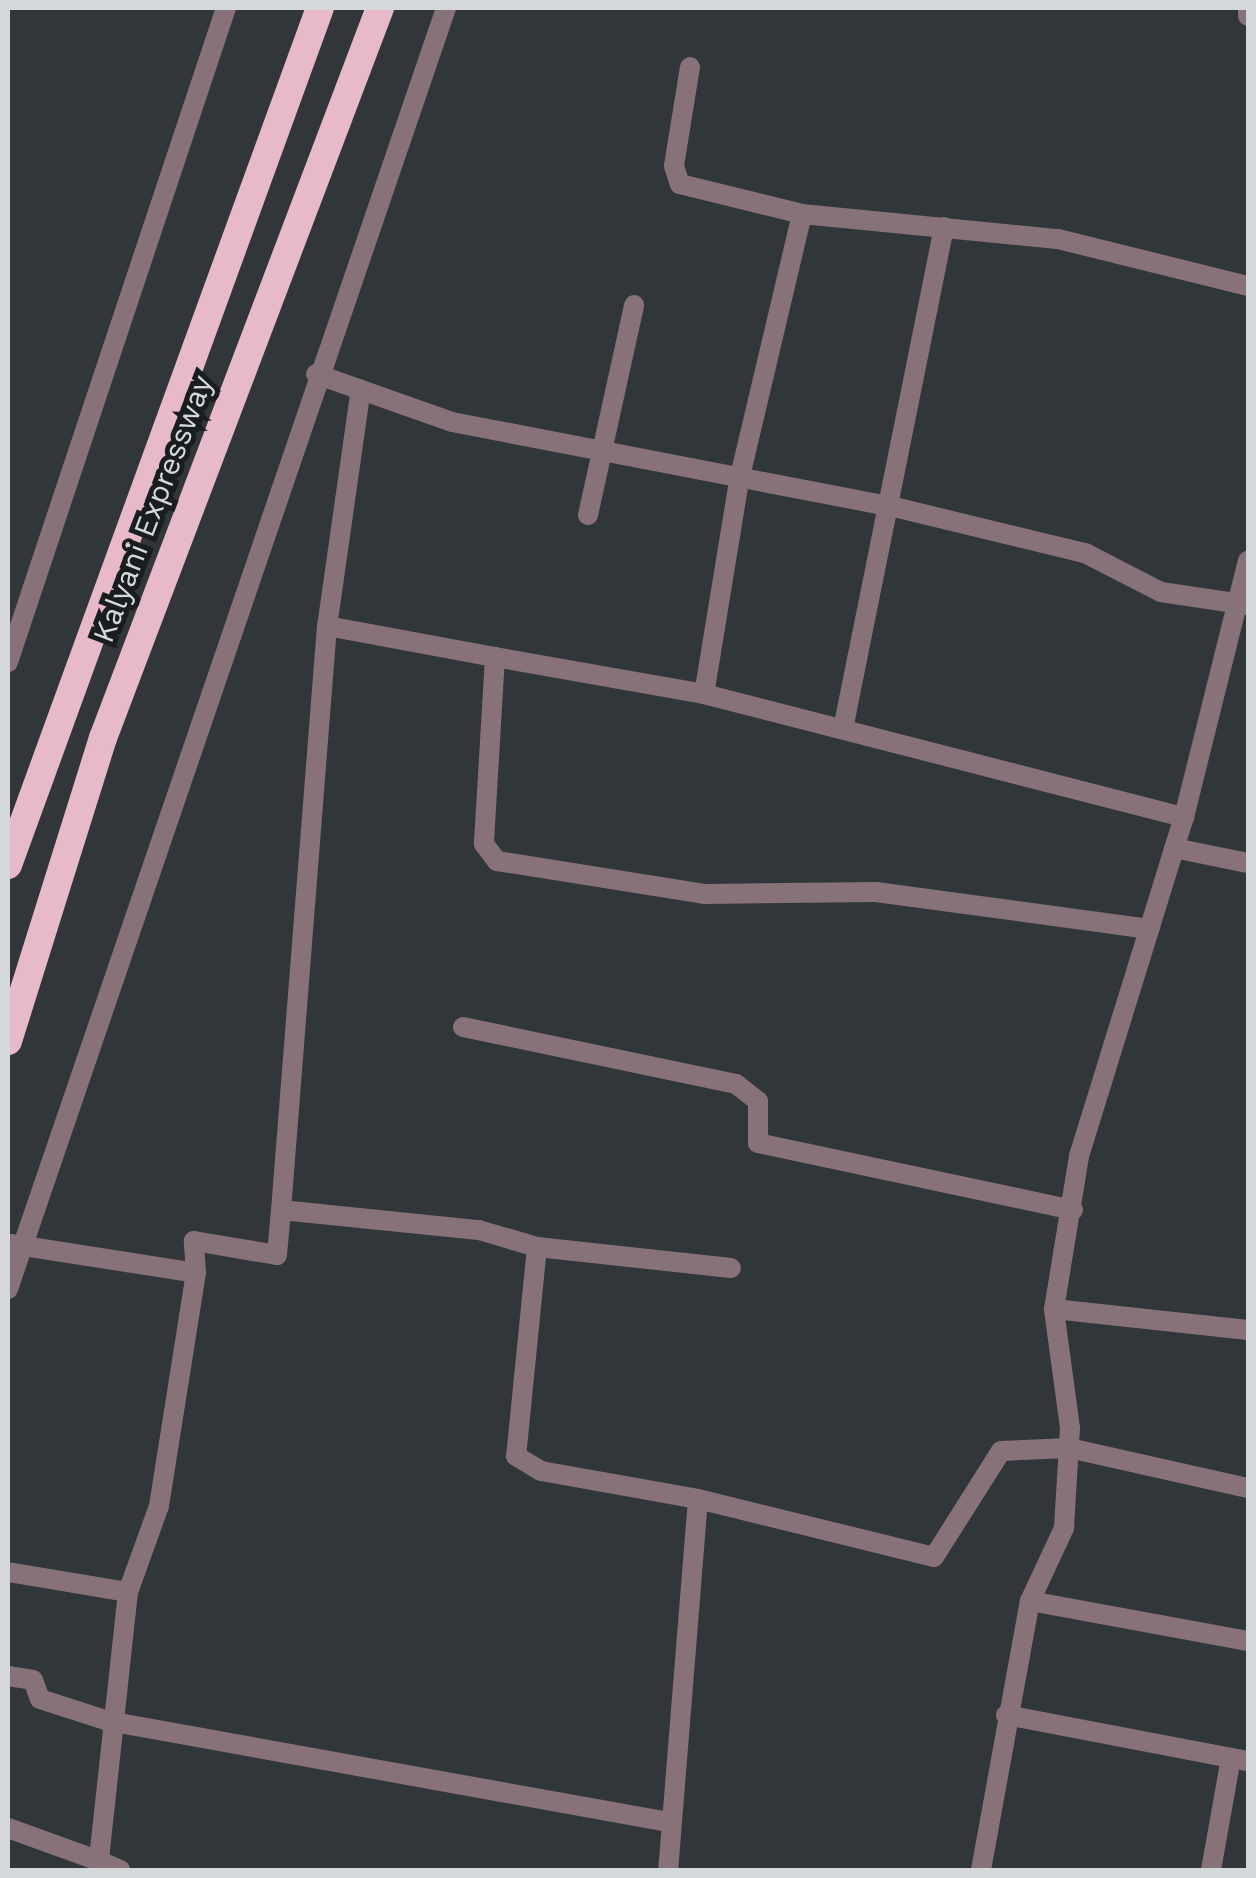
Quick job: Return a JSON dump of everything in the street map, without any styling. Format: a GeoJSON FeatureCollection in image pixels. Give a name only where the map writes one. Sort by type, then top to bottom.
{"type":"FeatureCollection","features":[{"type":"Feature","properties":{"kind":"highway","name":"Kalyani Expressway"},"geometry":{"type":"LineString","coordinates":[[8,865],[320,8]]}},
{"type":"Feature","properties":{"kind":"highway","name":"Kalyani Expressway"},"geometry":{"type":"LineString","coordinates":[[8,1040],[103,738],[380,8]]}},
{"type":"Feature","properties":{"kind":"street"},"geometry":{"type":"LineString","coordinates":[[8,662],[226,8]]}},
{"type":"Feature","properties":{"kind":"street"},"geometry":{"type":"LineString","coordinates":[[8,1290],[14,1245],[179,799],[316,374],[446,8]]}},
{"type":"Feature","properties":{"kind":"street"},"geometry":{"type":"LineString","coordinates":[[1248,8],[1248,16]]}},
{"type":"Feature","properties":{"kind":"street"},"geometry":{"type":"LineString","coordinates":[[690,67],[674,166],[680,184],[802,214],[1058,239],[1248,286]]}},
{"type":"Feature","properties":{"kind":"street"},"geometry":{"type":"LineString","coordinates":[[704,694],[739,481],[802,214]]}},
{"type":"Feature","properties":{"kind":"street"},"geometry":{"type":"LineString","coordinates":[[843,729],[944,227]]}},
{"type":"Feature","properties":{"kind":"street"},"geometry":{"type":"LineString","coordinates":[[588,515],[598,451],[634,305]]}},
{"type":"Feature","properties":{"kind":"street"},"geometry":{"type":"LineString","coordinates":[[316,374],[360,395],[598,451],[739,481],[890,506],[1085,553],[1161,592],[1244,604]]}},
{"type":"Feature","properties":{"kind":"street"},"geometry":{"type":"LineString","coordinates":[[99,1861],[108,1721],[128,1592],[159,1506],[196,1273],[194,1241],[277,1255],[327,626],[360,395]]}},
{"type":"Feature","properties":{"kind":"street"},"geometry":{"type":"LineString","coordinates":[[981,1870],[1006,1715],[1030,1602],[1064,1528],[1069,1448],[1054,1309],[1079,1156],[1184,817],[1244,604],[1248,561]]}},
{"type":"Feature","properties":{"kind":"street"},"geometry":{"type":"LineString","coordinates":[[327,626],[704,694],[1184,817]]}},
{"type":"Feature","properties":{"kind":"street"},"geometry":{"type":"LineString","coordinates":[[495,657],[484,844],[497,861],[704,894],[876,892],[1150,929]]}},
{"type":"Feature","properties":{"kind":"street"},"geometry":{"type":"LineString","coordinates":[[1174,848],[1248,863]]}},
{"type":"Feature","properties":{"kind":"street"},"geometry":{"type":"LineString","coordinates":[[463,1027],[736,1084],[758,1101],[758,1143],[1072,1210]]}},
{"type":"Feature","properties":{"kind":"street"},"geometry":{"type":"LineString","coordinates":[[281,1210],[479,1230],[537,1248],[731,1268]]}},
{"type":"Feature","properties":{"kind":"street"},"geometry":{"type":"LineString","coordinates":[[14,1245],[196,1273]]}},
{"type":"Feature","properties":{"kind":"street"},"geometry":{"type":"LineString","coordinates":[[537,1248],[516,1456],[541,1471],[698,1500],[934,1558],[1001,1452],[1069,1448],[1248,1488]]}},
{"type":"Feature","properties":{"kind":"street"},"geometry":{"type":"LineString","coordinates":[[1054,1309],[1248,1330]]}},
{"type":"Feature","properties":{"kind":"street"},"geometry":{"type":"LineString","coordinates":[[668,1870],[668,1822],[698,1500]]}},
{"type":"Feature","properties":{"kind":"street"},"geometry":{"type":"LineString","coordinates":[[8,1572],[128,1592]]}},
{"type":"Feature","properties":{"kind":"street"},"geometry":{"type":"LineString","coordinates":[[1030,1602],[1248,1641]]}},
{"type":"Feature","properties":{"kind":"street"},"geometry":{"type":"LineString","coordinates":[[8,1676],[32,1680],[40,1698],[108,1721],[668,1822]]}},
{"type":"Feature","properties":{"kind":"street"},"geometry":{"type":"LineString","coordinates":[[1006,1715],[1240,1760],[1211,1870]]}},
{"type":"Feature","properties":{"kind":"street"},"geometry":{"type":"LineString","coordinates":[[8,1828],[125,1870]]}}]}
